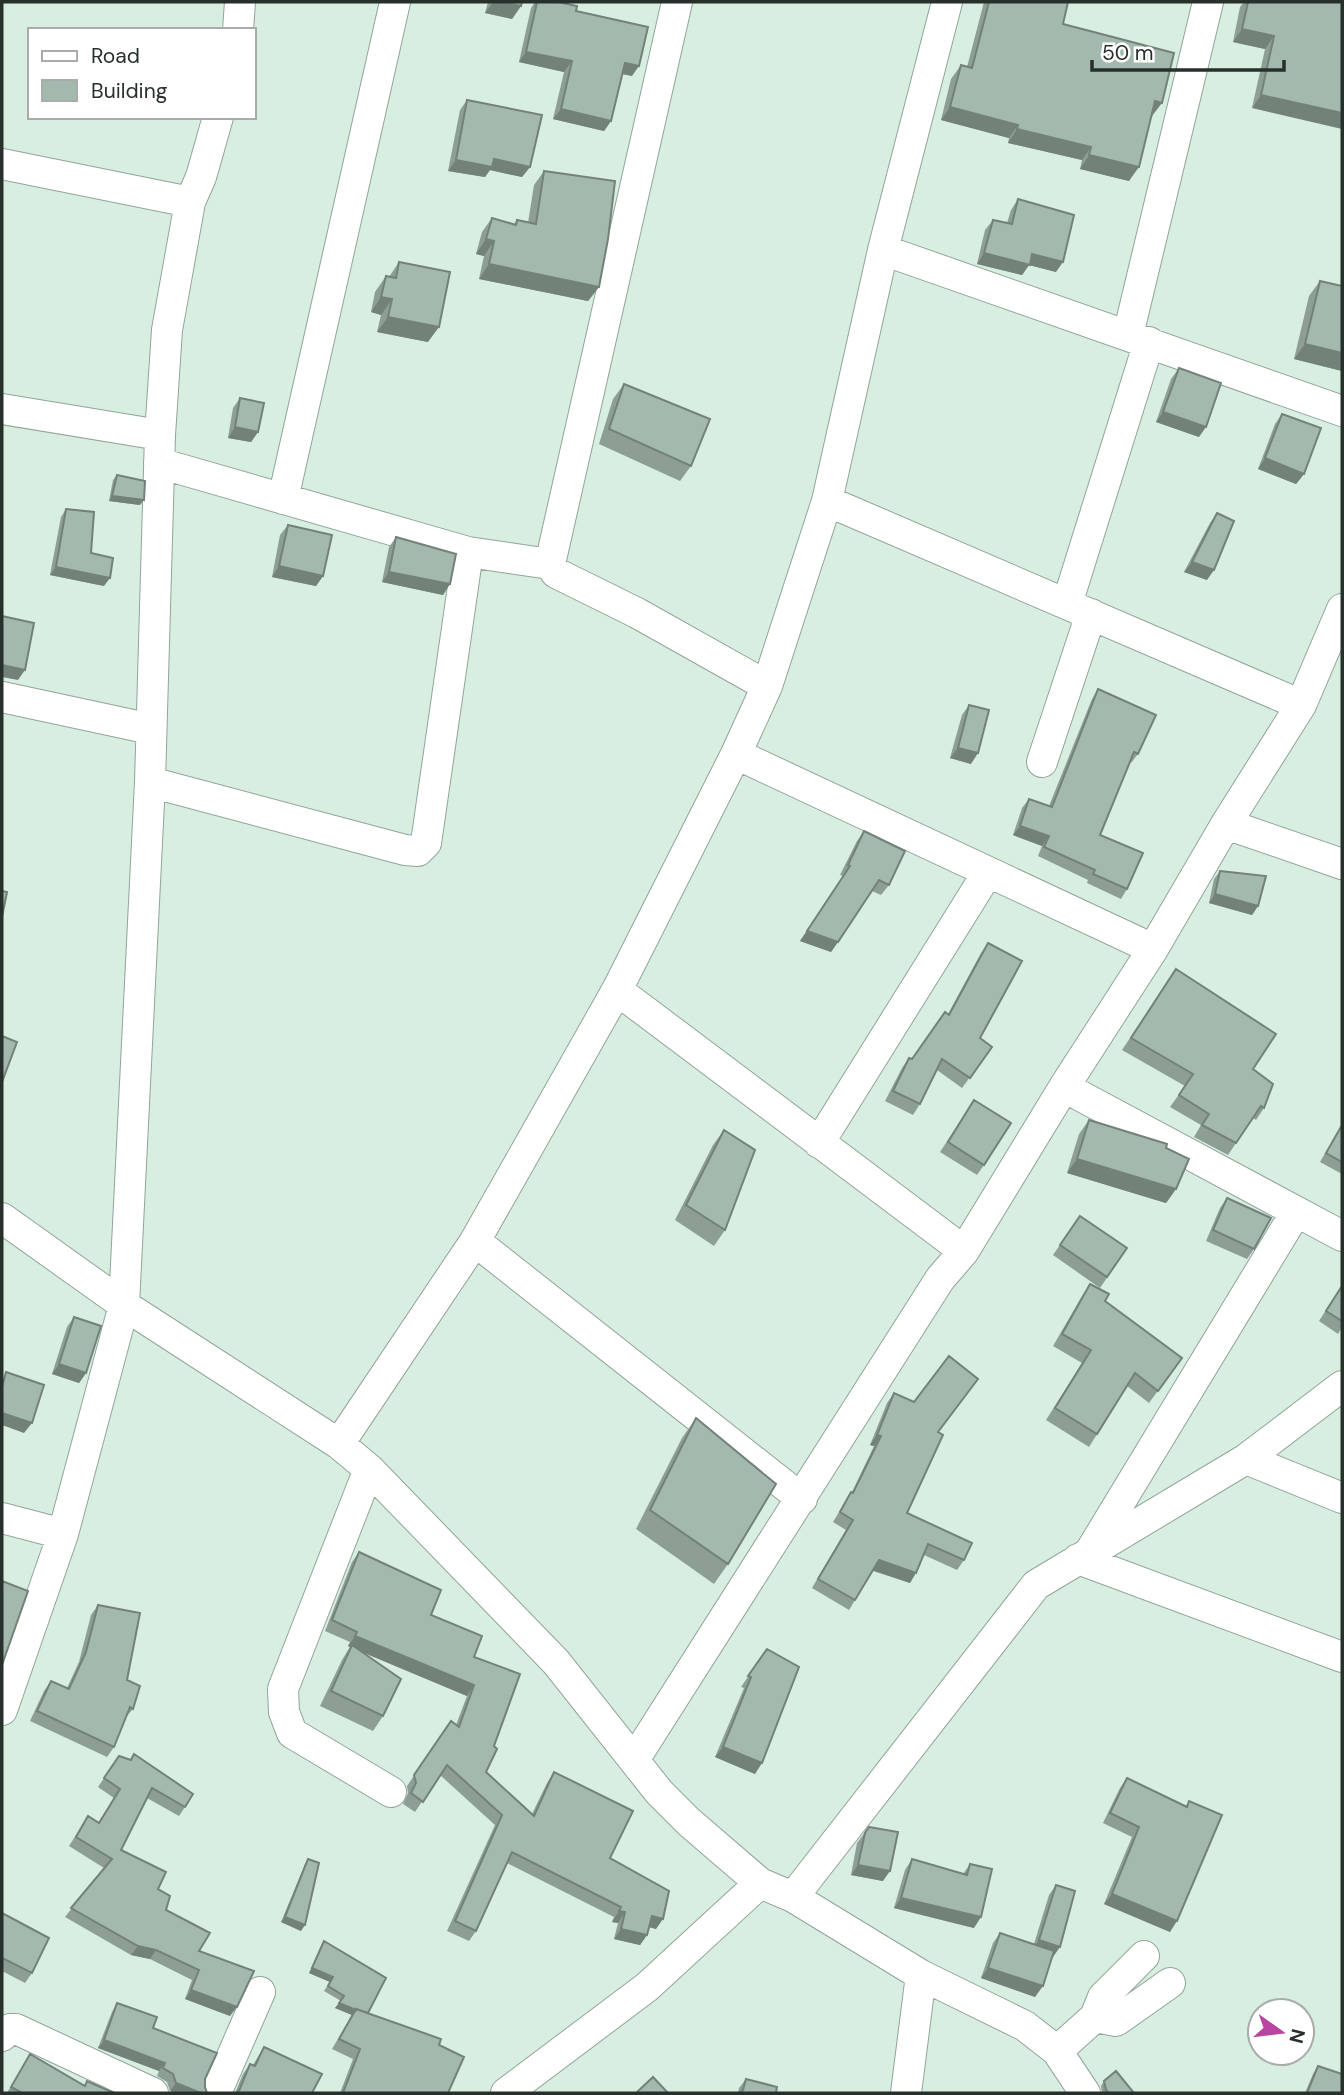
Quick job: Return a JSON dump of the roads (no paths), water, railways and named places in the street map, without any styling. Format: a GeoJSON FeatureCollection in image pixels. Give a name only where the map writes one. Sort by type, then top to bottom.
{"type":"FeatureCollection","features":[{"type":"Feature","properties":{"kind":"street"},"geometry":{"type":"LineString","coordinates":[[238,28],[240,2]]}},
{"type":"Feature","properties":{"kind":"street"},"geometry":{"type":"LineString","coordinates":[[283,499],[395,2]]}},
{"type":"Feature","properties":{"kind":"street"},"geometry":{"type":"LineString","coordinates":[[677,2],[550,564],[556,573],[637,614],[766,686]]}},
{"type":"Feature","properties":{"kind":"street"},"geometry":{"type":"LineString","coordinates":[[338,1444],[475,1241],[617,990],[736,754],[766,686],[827,501],[883,250],[947,2]]}},
{"type":"Feature","properties":{"kind":"street"},"geometry":{"type":"LineString","coordinates":[[1042,762],[1079,609],[1138,339],[1208,2]]}},
{"type":"Feature","properties":{"kind":"street"},"geometry":{"type":"LineString","coordinates":[[2,1710],[62,1534],[124,1305],[150,782],[159,449],[167,330],[190,202],[201,177],[217,119]]}},
{"type":"Feature","properties":{"kind":"street"},"geometry":{"type":"LineString","coordinates":[[2,164],[190,202]]}},
{"type":"Feature","properties":{"kind":"street"},"geometry":{"type":"LineString","coordinates":[[883,250],[1342,411]]}},
{"type":"Feature","properties":{"kind":"street"},"geometry":{"type":"LineString","coordinates":[[2,409],[159,449],[283,499],[468,552],[550,564]]}},
{"type":"Feature","properties":{"kind":"street"},"geometry":{"type":"LineString","coordinates":[[827,501],[1301,705]]}},
{"type":"Feature","properties":{"kind":"street"},"geometry":{"type":"LineString","coordinates":[[150,782],[405,850],[418,851],[426,843],[468,552]]}},
{"type":"Feature","properties":{"kind":"street"},"geometry":{"type":"LineString","coordinates":[[634,1760],[940,1279],[964,1251],[1064,1087],[1153,949],[1226,824],[1301,705],[1342,609]]}},
{"type":"Feature","properties":{"kind":"street"},"geometry":{"type":"LineString","coordinates":[[2,697],[151,729]]}},
{"type":"Feature","properties":{"kind":"street"},"geometry":{"type":"LineString","coordinates":[[736,754],[1153,949]]}},
{"type":"Feature","properties":{"kind":"street"},"geometry":{"type":"LineString","coordinates":[[1226,824],[1342,863]]}},
{"type":"Feature","properties":{"kind":"street"},"geometry":{"type":"LineString","coordinates":[[819,1143],[988,872]]}},
{"type":"Feature","properties":{"kind":"street"},"geometry":{"type":"LineString","coordinates":[[617,990],[964,1251]]}},
{"type":"Feature","properties":{"kind":"street"},"geometry":{"type":"LineString","coordinates":[[1064,1087],[1342,1236]]}},
{"type":"Feature","properties":{"kind":"street"},"geometry":{"type":"LineString","coordinates":[[1084,1555],[1296,1212]]}},
{"type":"Feature","properties":{"kind":"street"},"geometry":{"type":"LineString","coordinates":[[2,1218],[124,1305],[338,1444],[369,1469],[556,1662],[659,1792],[689,1822],[760,1883],[793,1897],[921,1975],[1025,2026],[1057,2051],[1085,2093]]}},
{"type":"Feature","properties":{"kind":"street"},"geometry":{"type":"LineString","coordinates":[[475,1241],[802,1499]]}},
{"type":"Feature","properties":{"kind":"street"},"geometry":{"type":"LineString","coordinates":[[793,1897],[1036,1585],[1246,1459],[1342,1386]]}},
{"type":"Feature","properties":{"kind":"street"},"geometry":{"type":"LineString","coordinates":[[1246,1459],[1342,1498]]}},
{"type":"Feature","properties":{"kind":"street"},"geometry":{"type":"LineString","coordinates":[[369,1469],[283,1689],[284,1712],[292,1733],[391,1792]]}},
{"type":"Feature","properties":{"kind":"street"},"geometry":{"type":"LineString","coordinates":[[2,1518],[62,1534]]}},
{"type":"Feature","properties":{"kind":"street"},"geometry":{"type":"LineString","coordinates":[[1084,1555],[1342,1657]]}},
{"type":"Feature","properties":{"kind":"street"},"geometry":{"type":"LineString","coordinates":[[506,2093],[647,1987],[760,1883]]}},
{"type":"Feature","properties":{"kind":"street"},"geometry":{"type":"LineString","coordinates":[[1057,2051],[1096,2017],[1103,1997],[1144,1956]]}},
{"type":"Feature","properties":{"kind":"street"},"geometry":{"type":"LineString","coordinates":[[906,2093],[921,1975]]}},
{"type":"Feature","properties":{"kind":"street"},"geometry":{"type":"LineString","coordinates":[[1096,2017],[1116,2021],[1170,1983]]}},
{"type":"Feature","properties":{"kind":"street"},"geometry":{"type":"LineString","coordinates":[[216,2093],[260,1992]]}},
{"type":"Feature","properties":{"kind":"street"},"geometry":{"type":"LineString","coordinates":[[2,2036],[10,2029],[16,2029],[153,2093]]}}]}
